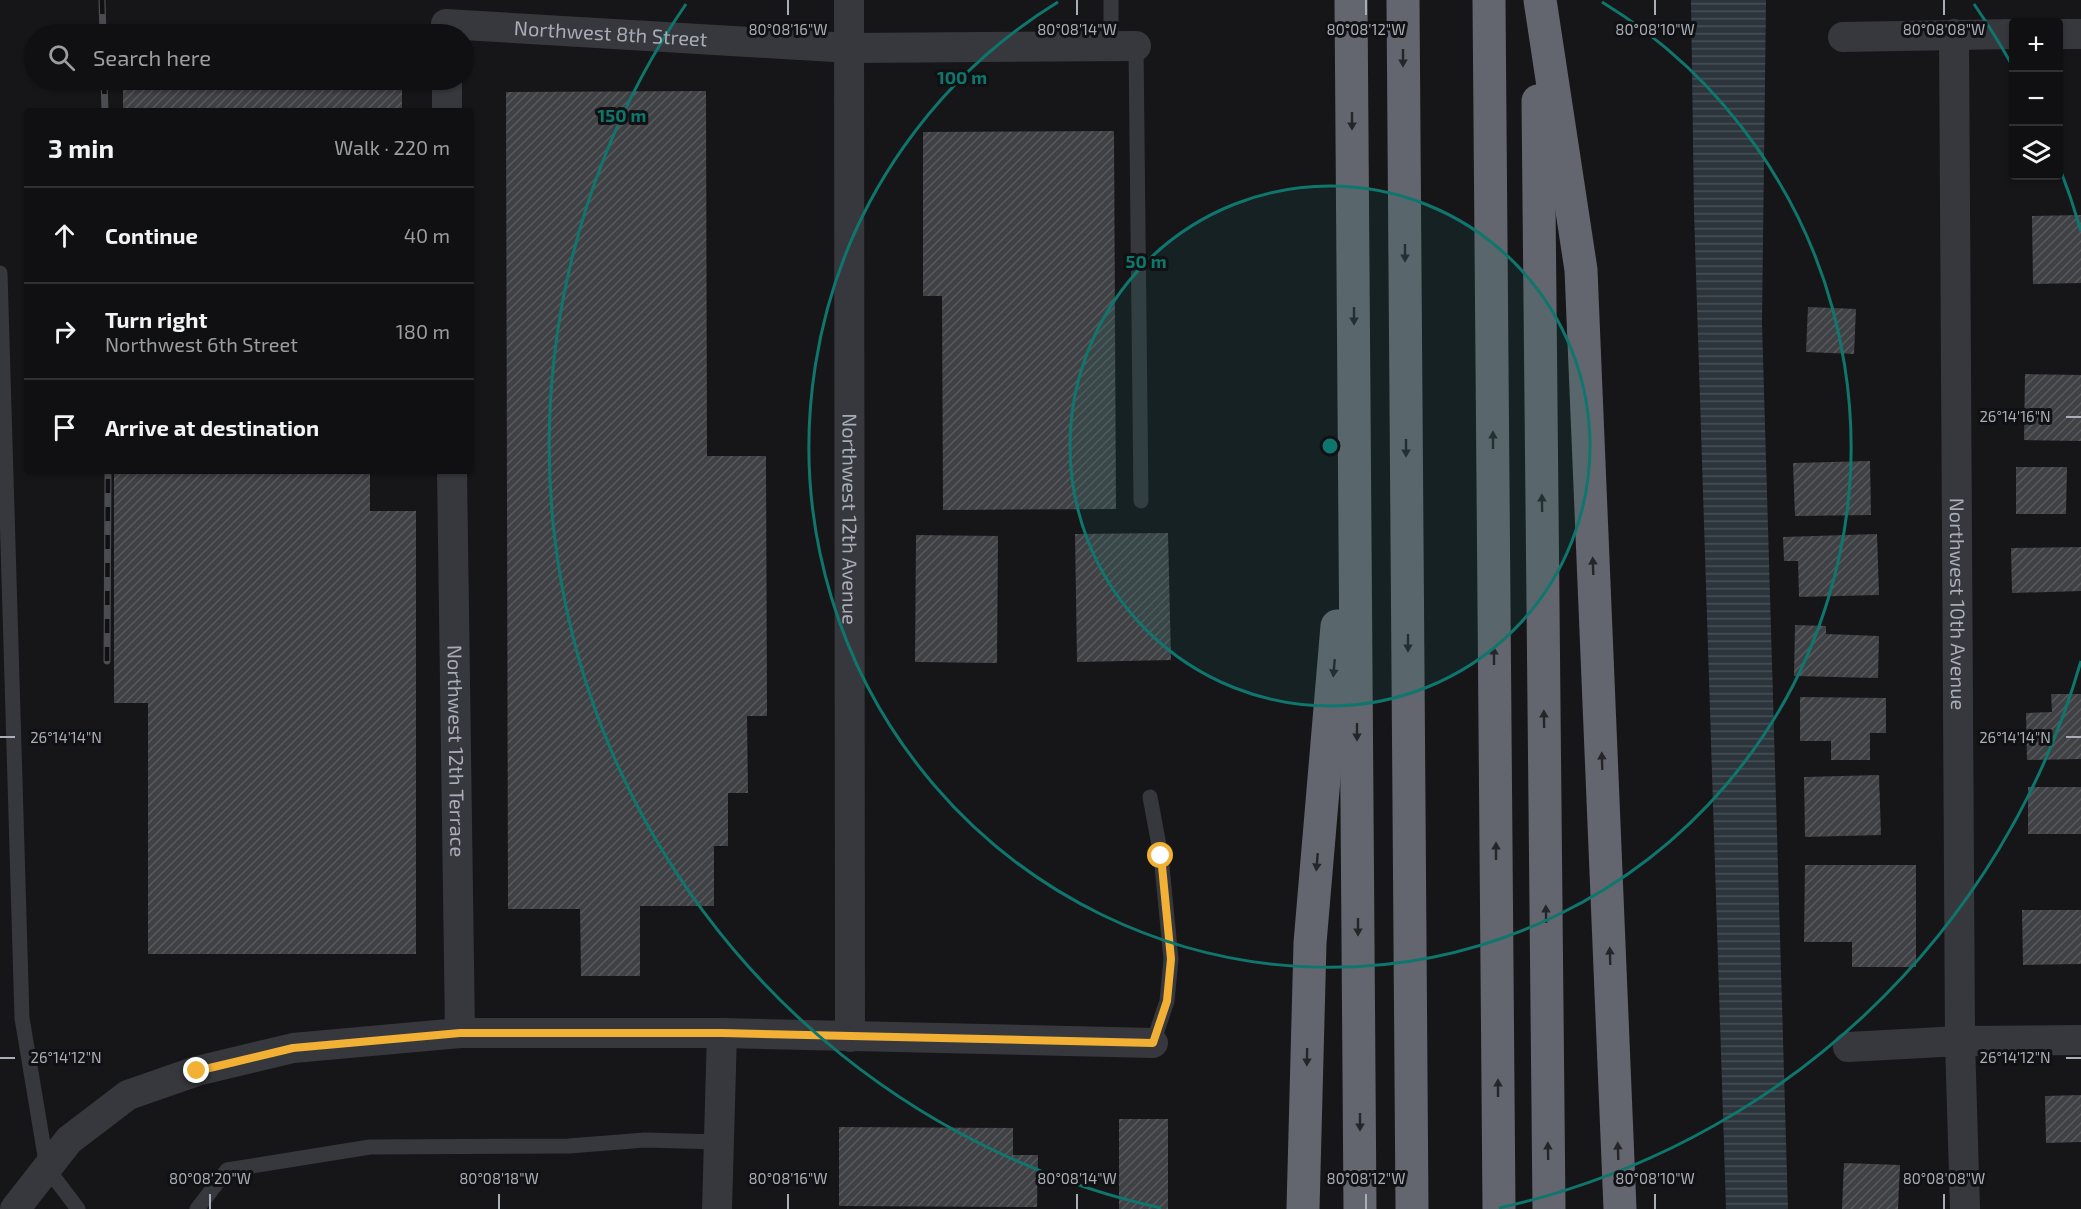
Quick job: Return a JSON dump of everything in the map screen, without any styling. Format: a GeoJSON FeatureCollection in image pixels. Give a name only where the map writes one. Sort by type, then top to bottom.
{"type":"FeatureCollection","features":[{"type":"Feature","properties":{"kind":"highway"},"geometry":{"type":"LineString","coordinates":[[1351,0],[1360,1209]]}},
{"type":"Feature","properties":{"kind":"highway"},"geometry":{"type":"LineString","coordinates":[[1403,0],[1412,1209]]}},
{"type":"Feature","properties":{"kind":"highway"},"geometry":{"type":"LineString","coordinates":[[1489,0],[1499,1209]]}},
{"type":"Feature","properties":{"kind":"highway"},"geometry":{"type":"LineString","coordinates":[[1539,0],[1548,1209]]}},
{"type":"Feature","properties":{"kind":"highway"},"geometry":{"type":"LineString","coordinates":[[1539,0],[1581,270],[1620,1209]]}},
{"type":"Feature","properties":{"kind":"highway"},"geometry":{"type":"LineString","coordinates":[[1303,1209],[1310,943],[1355,421]]}},
{"type":"Feature","properties":{"kind":"street","name":"Northwest 12th Avenue"},"geometry":{"type":"LineString","coordinates":[[849,0],[850,1037]]}},
{"type":"Feature","properties":{"kind":"street","name":"Northwest 8th Street"},"geometry":{"type":"LineString","coordinates":[[446,20],[850,48],[1124,47]]}},
{"type":"Feature","properties":{"kind":"street","name":"Northwest 10th Avenue"},"geometry":{"type":"LineString","coordinates":[[1954,34],[1960,1041],[1965,1209]]}},
{"type":"Feature","properties":{"kind":"street"},"geometry":{"type":"LineString","coordinates":[[1843,37],[2009,34]]}},
{"type":"Feature","properties":{"kind":"street"},"geometry":{"type":"LineString","coordinates":[[2063,34],[2081,34]]}},
{"type":"Feature","properties":{"kind":"street"},"geometry":{"type":"LineString","coordinates":[[447,90],[447,108]]}},
{"type":"Feature","properties":{"kind":"street","name":"Northwest 12th Terrace"},"geometry":{"type":"LineString","coordinates":[[452,474],[460,1033]]}},
{"type":"Feature","properties":{"kind":"street"},"geometry":{"type":"LineString","coordinates":[[15,1209],[69,1140],[128,1095],[197,1071],[293,1048],[460,1033],[722,1033],[1153,1043]]}},
{"type":"Feature","properties":{"kind":"street"},"geometry":{"type":"LineString","coordinates":[[717,1209],[722,1033]]}},
{"type":"Feature","properties":{"kind":"street"},"geometry":{"type":"LineString","coordinates":[[1848,1047],[1960,1041],[2081,1040]]}},
{"type":"Feature","properties":{"kind":"lane"},"geometry":{"type":"LineString","coordinates":[[1111,0],[1124,47],[1141,501]]}},
{"type":"Feature","properties":{"kind":"lane"},"geometry":{"type":"LineString","coordinates":[[0,273],[22,1018],[47,1168],[78,1209]]}},
{"type":"Feature","properties":{"kind":"lane"},"geometry":{"type":"LineString","coordinates":[[1150,797],[1161,856],[1171,959],[1167,1001],[1153,1043]]}},
{"type":"Feature","properties":{"kind":"lane"},"geometry":{"type":"LineString","coordinates":[[197,1209],[227,1170],[370,1147],[569,1146],[645,1140],[719,1142]]}},
{"type":"Feature","properties":{"kind":"shaded area"},"geometry":{"type":"Polygon","coordinates":[[[1691,0],[1766,0],[1762,323],[1788,1209],[1726,1209],[1694,212],[1691,0]]]}},
{"type":"Feature","properties":{"kind":"building"},"geometry":{"type":"Polygon","coordinates":[[[123,90],[402,90],[402,108],[123,108],[123,90]]]}},
{"type":"Feature","properties":{"kind":"building"},"geometry":{"type":"Polygon","coordinates":[[[706,91],[707,456],[766,456],[767,716],[747,716],[748,793],[728,793],[728,846],[714,846],[714,906],[640,906],[640,976],[581,976],[580,909],[508,909],[506,92],[706,91]]]}},
{"type":"Feature","properties":{"kind":"building"},"geometry":{"type":"Polygon","coordinates":[[[1114,131],[1116,509],[943,510],[942,296],[923,296],[923,132],[1114,131]]]}},
{"type":"Feature","properties":{"kind":"building"},"geometry":{"type":"Polygon","coordinates":[[[2081,215],[2081,283],[2033,284],[2032,216],[2081,215]]]}},
{"type":"Feature","properties":{"kind":"building"},"geometry":{"type":"Polygon","coordinates":[[[1808,307],[1856,309],[1854,354],[1806,352],[1808,307]]]}},
{"type":"Feature","properties":{"kind":"building"},"geometry":{"type":"Polygon","coordinates":[[[2025,374],[2081,375],[2081,441],[2024,440],[2025,374]]]}},
{"type":"Feature","properties":{"kind":"building"},"geometry":{"type":"Polygon","coordinates":[[[1870,461],[1871,515],[1795,516],[1793,463],[1870,461]]]}},
{"type":"Feature","properties":{"kind":"building"},"geometry":{"type":"Polygon","coordinates":[[[2016,467],[2067,467],[2066,514],[2016,514],[2016,467]]]}},
{"type":"Feature","properties":{"kind":"building"},"geometry":{"type":"Polygon","coordinates":[[[114,474],[370,474],[370,511],[416,511],[416,954],[148,954],[148,703],[114,703],[114,474]]]}},
{"type":"Feature","properties":{"kind":"building"},"geometry":{"type":"Polygon","coordinates":[[[1168,533],[1171,660],[1077,662],[1075,534],[1168,533]]]}},
{"type":"Feature","properties":{"kind":"building"},"geometry":{"type":"Polygon","coordinates":[[[1877,534],[1879,595],[1799,597],[1798,561],[1784,561],[1783,537],[1877,534]]]}},
{"type":"Feature","properties":{"kind":"building"},"geometry":{"type":"Polygon","coordinates":[[[916,535],[998,536],[997,663],[915,662],[916,535]]]}},
{"type":"Feature","properties":{"kind":"building"},"geometry":{"type":"Polygon","coordinates":[[[2081,547],[2081,591],[2012,593],[2011,548],[2081,547]]]}},
{"type":"Feature","properties":{"kind":"building"},"geometry":{"type":"Polygon","coordinates":[[[1795,625],[1826,626],[1826,634],[1879,636],[1878,678],[1794,676],[1795,625]]]}},
{"type":"Feature","properties":{"kind":"building"},"geometry":{"type":"Polygon","coordinates":[[[2051,694],[2081,694],[2081,759],[2027,760],[2026,713],[2052,712],[2051,694]]]}},
{"type":"Feature","properties":{"kind":"building"},"geometry":{"type":"Polygon","coordinates":[[[1800,697],[1886,698],[1886,733],[1870,733],[1870,760],[1831,760],[1831,741],[1800,741],[1800,697]]]}},
{"type":"Feature","properties":{"kind":"building"},"geometry":{"type":"Polygon","coordinates":[[[1879,775],[1881,835],[1805,837],[1804,777],[1879,775]]]}},
{"type":"Feature","properties":{"kind":"building"},"geometry":{"type":"Polygon","coordinates":[[[2028,787],[2081,787],[2081,834],[2028,834],[2028,787]]]}},
{"type":"Feature","properties":{"kind":"building"},"geometry":{"type":"Polygon","coordinates":[[[1805,865],[1916,865],[1916,967],[1852,967],[1852,942],[1804,942],[1805,865]]]}},
{"type":"Feature","properties":{"kind":"building"},"geometry":{"type":"Polygon","coordinates":[[[2022,910],[2081,910],[2081,964],[2023,965],[2022,910]]]}},
{"type":"Feature","properties":{"kind":"building"},"geometry":{"type":"Polygon","coordinates":[[[2081,1095],[2081,1142],[2046,1143],[2045,1096],[2081,1095]]]}},
{"type":"Feature","properties":{"kind":"building"},"geometry":{"type":"Polygon","coordinates":[[[1119,1119],[1168,1119],[1168,1209],[1119,1209],[1119,1119]]]}},
{"type":"Feature","properties":{"kind":"building"},"geometry":{"type":"Polygon","coordinates":[[[839,1127],[1013,1128],[1013,1155],[1038,1155],[1037,1207],[839,1206],[839,1127]]]}},
{"type":"Feature","properties":{"kind":"building"},"geometry":{"type":"Polygon","coordinates":[[[1844,1163],[1900,1165],[1898,1209],[1842,1209],[1844,1163]]]}},
{"type":"Feature","properties":{"kind":"railway"},"geometry":{"type":"LineString","coordinates":[[102,0],[103,24]]}},
{"type":"Feature","properties":{"kind":"railway"},"geometry":{"type":"LineString","coordinates":[[104,90],[105,108]]}},
{"type":"Feature","properties":{"kind":"railway"},"geometry":{"type":"LineString","coordinates":[[107,661],[108,474]]}},
{"type":"Feature","properties":{"kind":"route"},"geometry":{"type":"LineString","coordinates":[[197,1071],[293,1048],[460,1033],[722,1033],[1153,1043],[1167,1001],[1171,959],[1161,856]]}}]}
